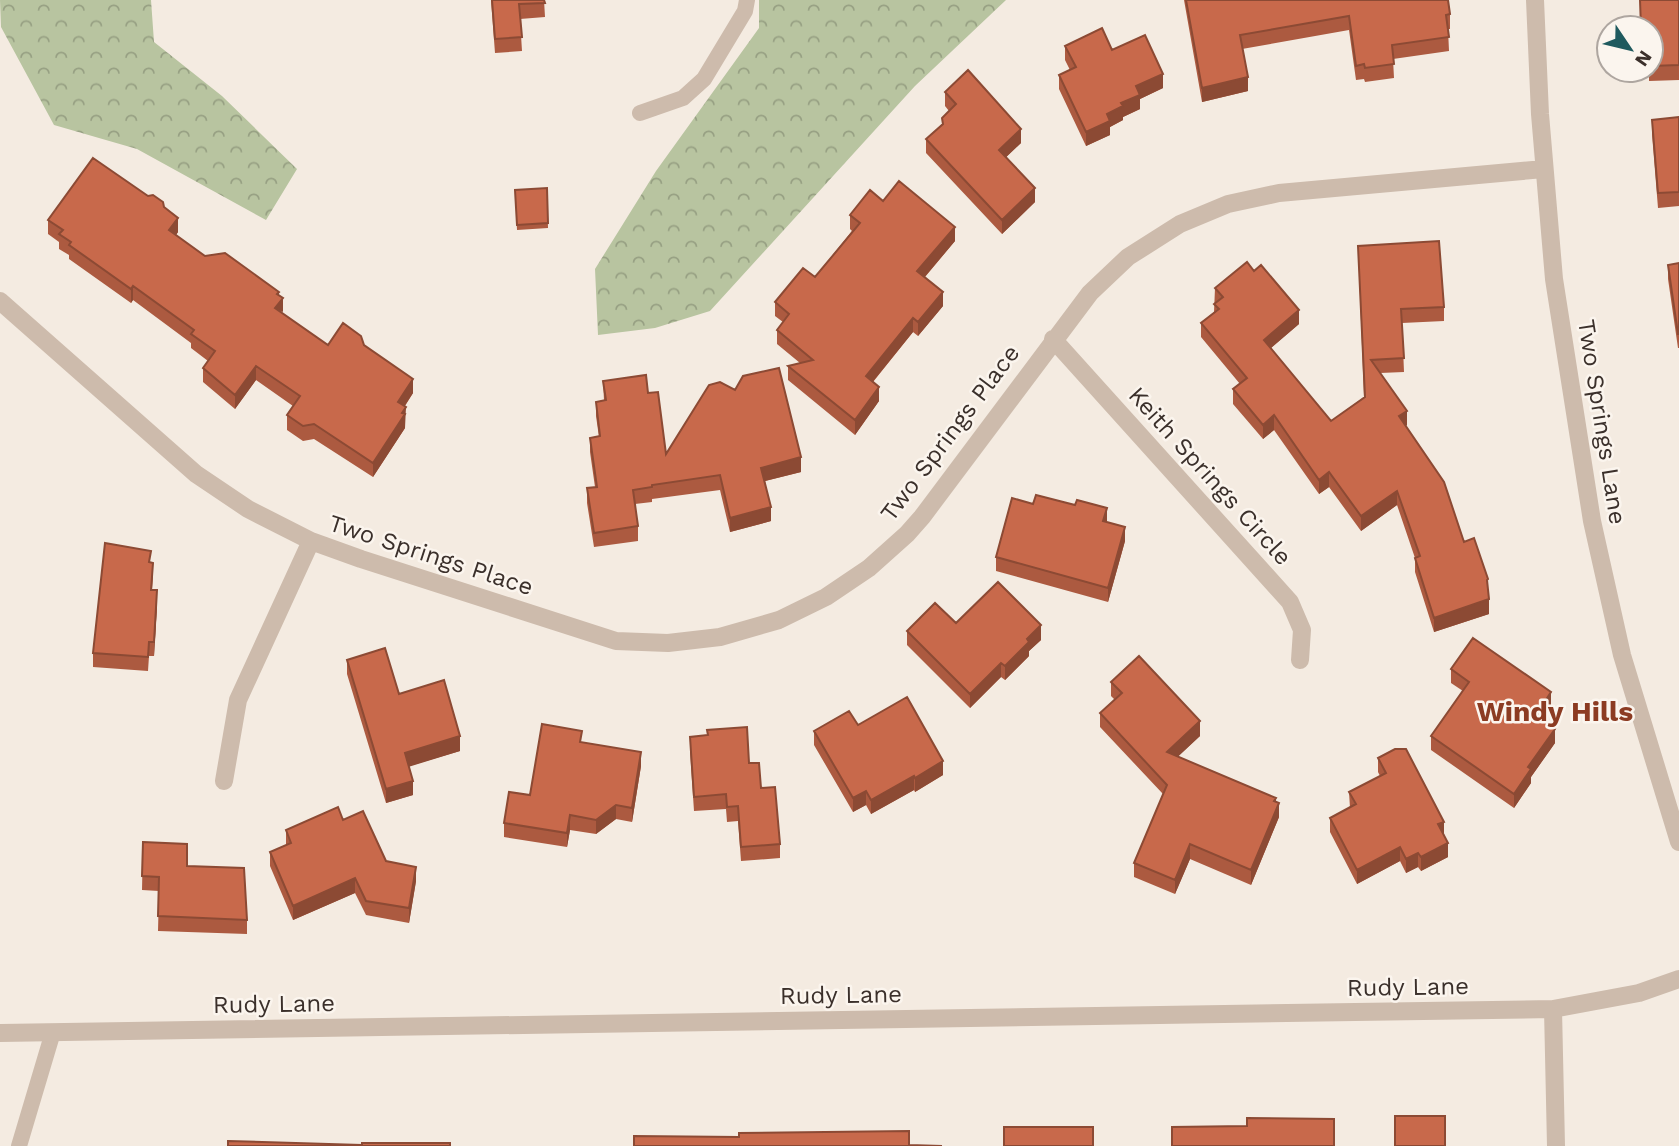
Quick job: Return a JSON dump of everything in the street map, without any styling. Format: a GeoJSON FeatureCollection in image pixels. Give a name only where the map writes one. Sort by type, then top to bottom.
{"type":"FeatureCollection","features":[{"type":"Feature","properties":{"kind":"street","name":"Two Springs Lane"},"geometry":{"type":"LineString","coordinates":[[1535,0],[1544,169],[1554,279],[1592,521],[1622,655],[1679,842]]}},
{"type":"Feature","properties":{"kind":"street","name":"Two Springs Place"},"geometry":{"type":"LineString","coordinates":[[0,301],[196,474],[248,509],[311,541],[616,641],[668,643],[720,637],[779,620],[826,597],[879,560],[922,517],[1090,293],[1128,257],[1181,224],[1228,204],[1279,193],[1544,169]]}},
{"type":"Feature","properties":{"kind":"street","name":"Keith Springs Circle"},"geometry":{"type":"LineString","coordinates":[[1053,339],[1290,602],[1302,630],[1300,660]]}},
{"type":"Feature","properties":{"kind":"street"},"geometry":{"type":"LineString","coordinates":[[224,781],[238,700],[311,541]]}},
{"type":"Feature","properties":{"kind":"street","name":"Rudy Lane"},"geometry":{"type":"LineString","coordinates":[[0,1033],[1553,1009],[1639,993],[1679,979]]}},
{"type":"Feature","properties":{"kind":"street"},"geometry":{"type":"LineString","coordinates":[[1553,1009],[1556,1146]]}},
{"type":"Feature","properties":{"kind":"lane"},"geometry":{"type":"LineString","coordinates":[[640,113],[683,98],[704,79],[745,11],[747,0]]}},
{"type":"Feature","properties":{"kind":"lane"},"geometry":{"type":"LineString","coordinates":[[19,1146],[53,1032]]}},
{"type":"Feature","properties":{"kind":"green space"},"geometry":{"type":"Polygon","coordinates":[[[0,0],[151,0],[154,42],[222,96],[297,169],[266,220],[137,149],[54,125],[1,27],[0,0]]]}},
{"type":"Feature","properties":{"kind":"green space"},"geometry":{"type":"Polygon","coordinates":[[[759,0],[1006,0],[915,86],[710,311],[655,328],[598,335],[595,269],[656,171],[759,28],[759,0]]]}},
{"type":"Feature","properties":{"kind":"building"},"geometry":{"type":"Polygon","coordinates":[[[492,0],[544,0],[545,3],[519,4],[522,37],[495,39],[492,0]]]}},
{"type":"Feature","properties":{"kind":"building"},"geometry":{"type":"Polygon","coordinates":[[[1186,0],[1448,0],[1450,14],[1446,15],[1449,37],[1392,45],[1394,64],[1365,68],[1364,64],[1356,66],[1349,16],[1240,35],[1248,77],[1202,88],[1186,0]]]}},
{"type":"Feature","properties":{"kind":"building"},"geometry":{"type":"Polygon","coordinates":[[[1640,0],[1679,0],[1679,65],[1665,66],[1665,14],[1640,14],[1640,0]]]}},
{"type":"Feature","properties":{"kind":"building"},"geometry":{"type":"Polygon","coordinates":[[[1102,28],[1112,50],[1145,35],[1163,74],[1136,86],[1140,95],[1121,103],[1123,106],[1107,114],[1110,121],[1086,132],[1059,75],[1076,67],[1065,46],[1102,28]]]}},
{"type":"Feature","properties":{"kind":"building"},"geometry":{"type":"Polygon","coordinates":[[[968,70],[1021,129],[999,150],[1035,188],[1002,220],[926,139],[943,124],[942,118],[956,104],[945,92],[968,70]]]}},
{"type":"Feature","properties":{"kind":"building"},"geometry":{"type":"Polygon","coordinates":[[[1679,117],[1679,192],[1658,193],[1652,120],[1679,117]]]}},
{"type":"Feature","properties":{"kind":"building"},"geometry":{"type":"Polygon","coordinates":[[[93,158],[148,196],[153,195],[163,202],[164,207],[178,218],[169,230],[205,256],[225,253],[279,292],[277,294],[283,298],[275,308],[328,345],[343,323],[361,336],[364,345],[413,379],[398,402],[406,407],[402,413],[405,414],[373,463],[314,424],[303,426],[287,415],[300,396],[256,366],[235,395],[203,368],[215,351],[191,334],[194,330],[69,245],[71,242],[59,234],[63,230],[48,220],[93,158]]]}},
{"type":"Feature","properties":{"kind":"building"},"geometry":{"type":"Polygon","coordinates":[[[899,181],[955,227],[917,271],[943,292],[918,322],[913,318],[866,376],[879,387],[855,420],[788,366],[813,360],[777,330],[789,314],[775,302],[803,268],[815,277],[860,223],[850,215],[870,190],[883,201],[899,181]]]}},
{"type":"Feature","properties":{"kind":"building"},"geometry":{"type":"Polygon","coordinates":[[[547,188],[548,223],[517,225],[515,190],[547,188]]]}},
{"type":"Feature","properties":{"kind":"building"},"geometry":{"type":"Polygon","coordinates":[[[1439,241],[1444,307],[1401,309],[1404,358],[1371,360],[1407,411],[1399,416],[1444,482],[1464,542],[1474,538],[1488,579],[1489,599],[1434,618],[1415,558],[1420,556],[1397,491],[1361,516],[1329,472],[1319,480],[1274,415],[1263,425],[1233,389],[1247,378],[1201,323],[1219,309],[1214,304],[1223,297],[1215,288],[1247,262],[1254,271],[1261,265],[1299,310],[1264,340],[1331,421],[1365,397],[1358,246],[1439,241]]]}},
{"type":"Feature","properties":{"kind":"building"},"geometry":{"type":"Polygon","coordinates":[[[1679,263],[1679,334],[1678,334],[1668,265],[1679,263]]]}},
{"type":"Feature","properties":{"kind":"building"},"geometry":{"type":"Polygon","coordinates":[[[779,368],[801,457],[761,468],[771,507],[730,518],[720,475],[633,490],[638,526],[594,533],[587,488],[597,487],[590,438],[600,436],[596,402],[606,400],[603,381],[646,375],[648,393],[658,392],[666,454],[709,385],[720,382],[735,390],[743,376],[779,368]]]}},
{"type":"Feature","properties":{"kind":"building"},"geometry":{"type":"Polygon","coordinates":[[[1036,495],[1075,505],[1077,500],[1107,508],[1103,521],[1125,527],[1108,588],[996,557],[1012,498],[1033,504],[1036,495]]]}},
{"type":"Feature","properties":{"kind":"building"},"geometry":{"type":"Polygon","coordinates":[[[105,543],[151,551],[151,590],[157,590],[154,642],[149,642],[148,657],[93,653],[105,543]]]}},
{"type":"Feature","properties":{"kind":"building"},"geometry":{"type":"Polygon","coordinates":[[[998,582],[1041,625],[1027,639],[1029,642],[1005,666],[1001,663],[970,694],[907,631],[935,603],[956,623],[998,582]]]}},
{"type":"Feature","properties":{"kind":"building"},"geometry":{"type":"Polygon","coordinates":[[[1473,638],[1551,692],[1536,715],[1555,729],[1528,767],[1531,769],[1514,794],[1431,736],[1469,682],[1451,669],[1473,638]]]}},
{"type":"Feature","properties":{"kind":"building"},"geometry":{"type":"Polygon","coordinates":[[[385,648],[399,694],[444,680],[460,736],[405,753],[413,781],[386,789],[347,660],[385,648]]]}},
{"type":"Feature","properties":{"kind":"building"},"geometry":{"type":"Polygon","coordinates":[[[1139,656],[1200,721],[1167,752],[1276,798],[1274,801],[1279,803],[1251,870],[1190,844],[1175,880],[1134,863],[1167,785],[1100,713],[1122,693],[1111,682],[1139,656]]]}},
{"type":"Feature","properties":{"kind":"building"},"geometry":{"type":"Polygon","coordinates":[[[907,697],[943,761],[871,800],[866,791],[853,798],[814,731],[849,711],[858,725],[907,697]]]}},
{"type":"Feature","properties":{"kind":"building"},"geometry":{"type":"Polygon","coordinates":[[[542,724],[582,731],[580,742],[641,752],[632,808],[616,805],[596,820],[570,815],[567,833],[504,823],[509,792],[530,795],[542,724]]]}},
{"type":"Feature","properties":{"kind":"building"},"geometry":{"type":"Polygon","coordinates":[[[747,727],[749,763],[759,763],[761,788],[775,787],[780,844],[741,847],[738,806],[727,807],[726,794],[694,797],[690,737],[708,735],[707,730],[747,727]]]}},
{"type":"Feature","properties":{"kind":"building"},"geometry":{"type":"Polygon","coordinates":[[[1395,749],[1406,749],[1444,822],[1438,824],[1448,843],[1421,857],[1418,853],[1406,859],[1400,847],[1357,870],[1330,818],[1356,804],[1349,792],[1386,773],[1378,758],[1395,749]]]}},
{"type":"Feature","properties":{"kind":"building"},"geometry":{"type":"Polygon","coordinates":[[[338,807],[343,820],[363,811],[386,861],[416,867],[409,908],[366,901],[355,878],[293,906],[270,852],[291,843],[286,830],[338,807]]]}},
{"type":"Feature","properties":{"kind":"building"},"geometry":{"type":"Polygon","coordinates":[[[143,842],[187,844],[187,866],[244,868],[247,920],[158,916],[159,877],[142,876],[143,842]]]}},
{"type":"Feature","properties":{"kind":"building"},"geometry":{"type":"Polygon","coordinates":[[[1395,1116],[1445,1116],[1445,1146],[1395,1146],[1395,1116]]]}},
{"type":"Feature","properties":{"kind":"building"},"geometry":{"type":"Polygon","coordinates":[[[1247,1118],[1334,1119],[1334,1146],[1172,1146],[1172,1127],[1247,1126],[1247,1118]]]}},
{"type":"Feature","properties":{"kind":"building"},"geometry":{"type":"Polygon","coordinates":[[[1004,1127],[1093,1127],[1093,1146],[1004,1146],[1004,1127]]]}},
{"type":"Feature","properties":{"kind":"building"},"geometry":{"type":"Polygon","coordinates":[[[909,1131],[909,1145],[942,1146],[634,1146],[634,1136],[739,1137],[739,1133],[909,1131]]]}},
{"type":"Feature","properties":{"kind":"building"},"geometry":{"type":"Polygon","coordinates":[[[228,1141],[362,1145],[450,1143],[450,1146],[228,1146],[228,1141]]]}},
{"type":"Feature","properties":{"kind":"district","name":"Windy Hills"},"geometry":{"type":"Point","coordinates":[1555,711]}}]}
